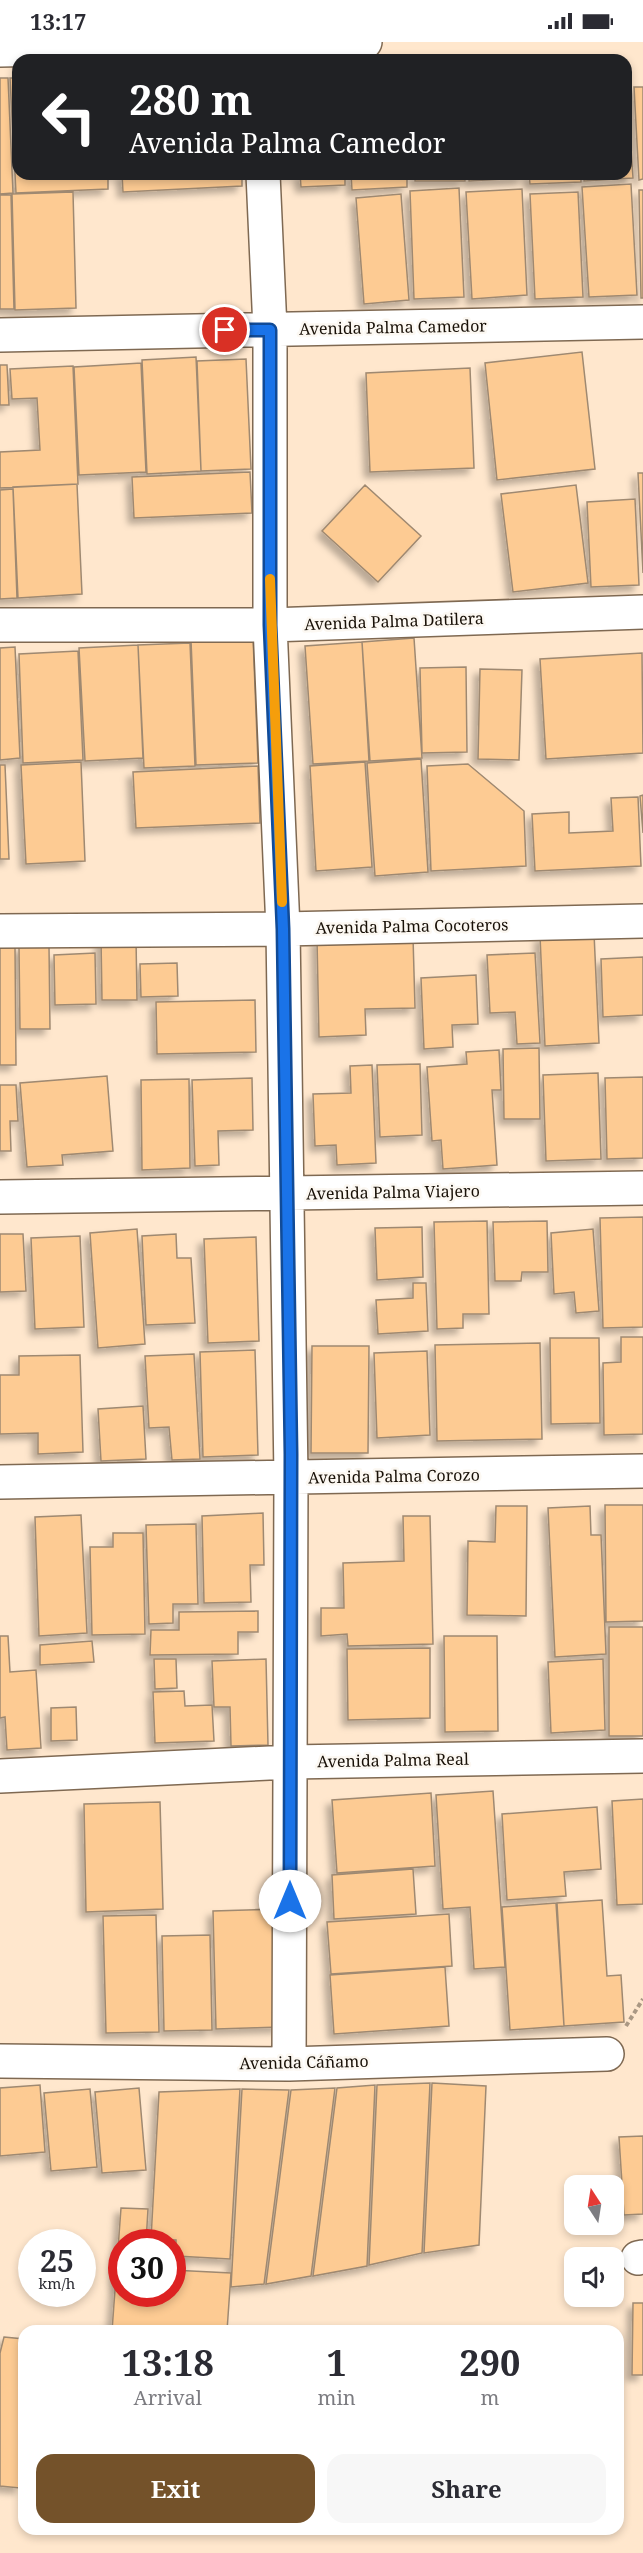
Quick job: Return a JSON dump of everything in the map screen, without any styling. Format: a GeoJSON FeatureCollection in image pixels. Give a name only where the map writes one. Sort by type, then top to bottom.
{"type":"FeatureCollection","features":[{"type":"Feature","properties":{"kind":"street"},"geometry":{"type":"LineString","coordinates":[[0,50],[258,49],[365,42]]}},
{"type":"Feature","properties":{"kind":"street"},"geometry":{"type":"LineString","coordinates":[[263,180],[270,330],[270,625],[283,929],[291,1478],[289,2064]]}},
{"type":"Feature","properties":{"kind":"street","name":"Avenida Palma Camedor"},"geometry":{"type":"LineString","coordinates":[[0,335],[643,322]]}},
{"type":"Feature","properties":{"kind":"street","name":"Avenida Palma Datilera"},"geometry":{"type":"LineString","coordinates":[[0,625],[270,625],[643,612]]}},
{"type":"Feature","properties":{"kind":"street","name":"Avenida Palma Cocoteros"},"geometry":{"type":"LineString","coordinates":[[0,931],[283,929],[643,921]]}},
{"type":"Feature","properties":{"kind":"street","name":"Avenida Palma Viajero"},"geometry":{"type":"LineString","coordinates":[[0,1197],[643,1188]]}},
{"type":"Feature","properties":{"kind":"street","name":"Avenida Palma Corozo"},"geometry":{"type":"LineString","coordinates":[[0,1482],[643,1471]]}},
{"type":"Feature","properties":{"kind":"street","name":"Avenida Palma Real"},"geometry":{"type":"LineString","coordinates":[[0,1776],[290,1762],[643,1756]]}},
{"type":"Feature","properties":{"kind":"street","name":"Avenida Cáñamo"},"geometry":{"type":"LineString","coordinates":[[0,2061],[289,2064],[607,2054]]}},
{"type":"Feature","properties":{"kind":"building"},"geometry":{"type":"Polygon","coordinates":[[[0,78],[8,78],[13,193],[0,194],[0,78]]]}},
{"type":"Feature","properties":{"kind":"building"},"geometry":{"type":"Polygon","coordinates":[[[10,78],[12,78],[12,116],[10,78]]]}},
{"type":"Feature","properties":{"kind":"building"},"geometry":{"type":"Polygon","coordinates":[[[634,87],[643,87],[643,179],[639,180],[634,87]]]}},
{"type":"Feature","properties":{"kind":"building"},"geometry":{"type":"Polygon","coordinates":[[[15,180],[108,180],[108,189],[16,193],[15,180]]]}},
{"type":"Feature","properties":{"kind":"building"},"geometry":{"type":"Polygon","coordinates":[[[122,180],[242,180],[242,186],[123,192],[122,180]]]}},
{"type":"Feature","properties":{"kind":"building"},"geometry":{"type":"Polygon","coordinates":[[[300,180],[345,180],[345,185],[301,187],[300,180]]]}},
{"type":"Feature","properties":{"kind":"building"},"geometry":{"type":"Polygon","coordinates":[[[351,180],[407,180],[407,187],[352,190],[351,180]]]}},
{"type":"Feature","properties":{"kind":"building"},"geometry":{"type":"Polygon","coordinates":[[[415,180],[465,180],[465,181],[415,180]]]}},
{"type":"Feature","properties":{"kind":"building"},"geometry":{"type":"Polygon","coordinates":[[[530,180],[581,180],[581,182],[530,184],[530,180]]]}},
{"type":"Feature","properties":{"kind":"building"},"geometry":{"type":"Polygon","coordinates":[[[631,184],[637,295],[589,297],[582,187],[631,184]]]}},
{"type":"Feature","properties":{"kind":"building"},"geometry":{"type":"Polygon","coordinates":[[[459,188],[464,297],[414,299],[410,191],[459,188]]]}},
{"type":"Feature","properties":{"kind":"building"},"geometry":{"type":"Polygon","coordinates":[[[522,189],[527,295],[472,299],[466,192],[522,189]]]}},
{"type":"Feature","properties":{"kind":"building"},"geometry":{"type":"Polygon","coordinates":[[[639,190],[643,190],[643,298],[641,298],[639,190]]]}},
{"type":"Feature","properties":{"kind":"building"},"geometry":{"type":"Polygon","coordinates":[[[73,192],[76,308],[15,310],[12,194],[73,192]]]}},
{"type":"Feature","properties":{"kind":"building"},"geometry":{"type":"Polygon","coordinates":[[[578,192],[583,297],[535,299],[530,194],[578,192]]]}},
{"type":"Feature","properties":{"kind":"building"},"geometry":{"type":"Polygon","coordinates":[[[401,194],[409,300],[364,304],[356,198],[401,194]]]}},
{"type":"Feature","properties":{"kind":"building"},"geometry":{"type":"Polygon","coordinates":[[[0,195],[11,195],[14,309],[0,309],[0,195]]]}},
{"type":"Feature","properties":{"kind":"building"},"geometry":{"type":"Polygon","coordinates":[[[582,352],[595,469],[497,480],[485,363],[582,352]]]}},
{"type":"Feature","properties":{"kind":"building"},"geometry":{"type":"Polygon","coordinates":[[[196,357],[201,471],[147,474],[142,360],[196,357]]]}},
{"type":"Feature","properties":{"kind":"building"},"geometry":{"type":"Polygon","coordinates":[[[246,359],[251,469],[201,471],[197,361],[246,359]]]}},
{"type":"Feature","properties":{"kind":"building"},"geometry":{"type":"Polygon","coordinates":[[[141,363],[146,472],[79,475],[74,367],[141,363]]]}},
{"type":"Feature","properties":{"kind":"building"},"geometry":{"type":"Polygon","coordinates":[[[0,365],[7,365],[9,405],[0,405],[0,365]]]}},
{"type":"Feature","properties":{"kind":"building"},"geometry":{"type":"Polygon","coordinates":[[[73,366],[78,484],[0,488],[0,452],[40,450],[37,398],[12,399],[10,369],[73,366]]]}},
{"type":"Feature","properties":{"kind":"building"},"geometry":{"type":"Polygon","coordinates":[[[470,368],[474,468],[370,472],[366,373],[470,368]]]}},
{"type":"Feature","properties":{"kind":"building"},"geometry":{"type":"Polygon","coordinates":[[[250,472],[252,513],[134,518],[132,477],[250,472]]]}},
{"type":"Feature","properties":{"kind":"building"},"geometry":{"type":"Polygon","coordinates":[[[638,473],[643,473],[643,573],[638,473]]]}},
{"type":"Feature","properties":{"kind":"building"},"geometry":{"type":"Polygon","coordinates":[[[77,484],[82,594],[18,598],[13,487],[77,484]]]}},
{"type":"Feature","properties":{"kind":"building"},"geometry":{"type":"Polygon","coordinates":[[[365,485],[421,536],[378,582],[322,531],[365,485]]]}},
{"type":"Feature","properties":{"kind":"building"},"geometry":{"type":"Polygon","coordinates":[[[576,485],[588,583],[513,592],[501,494],[576,485]]]}},
{"type":"Feature","properties":{"kind":"building"},"geometry":{"type":"Polygon","coordinates":[[[13,489],[17,598],[0,599],[0,490],[13,489]]]}},
{"type":"Feature","properties":{"kind":"building"},"geometry":{"type":"Polygon","coordinates":[[[635,499],[639,585],[591,587],[587,502],[635,499]]]}},
{"type":"Feature","properties":{"kind":"building"},"geometry":{"type":"Polygon","coordinates":[[[253,637],[258,763],[196,765],[191,640],[253,637]]]}},
{"type":"Feature","properties":{"kind":"building"},"geometry":{"type":"Polygon","coordinates":[[[414,638],[422,758],[370,761],[362,642],[414,638]]]}},
{"type":"Feature","properties":{"kind":"building"},"geometry":{"type":"Polygon","coordinates":[[[362,642],[369,761],[313,764],[305,646],[362,642]]]}},
{"type":"Feature","properties":{"kind":"building"},"geometry":{"type":"Polygon","coordinates":[[[190,643],[195,766],[144,768],[138,645],[190,643]]]}},
{"type":"Feature","properties":{"kind":"building"},"geometry":{"type":"Polygon","coordinates":[[[138,645],[143,758],[85,761],[79,648],[138,645]]]}},
{"type":"Feature","properties":{"kind":"building"},"geometry":{"type":"Polygon","coordinates":[[[15,647],[20,758],[0,760],[0,648],[15,647]]]}},
{"type":"Feature","properties":{"kind":"building"},"geometry":{"type":"Polygon","coordinates":[[[78,651],[83,760],[23,763],[19,654],[78,651]]]}},
{"type":"Feature","properties":{"kind":"building"},"geometry":{"type":"Polygon","coordinates":[[[642,653],[643,753],[546,759],[540,659],[642,653]]]}},
{"type":"Feature","properties":{"kind":"building"},"geometry":{"type":"Polygon","coordinates":[[[466,667],[467,752],[422,753],[420,668],[466,667]]]}},
{"type":"Feature","properties":{"kind":"building"},"geometry":{"type":"Polygon","coordinates":[[[480,669],[522,670],[519,760],[478,759],[480,669]]]}},
{"type":"Feature","properties":{"kind":"building"},"geometry":{"type":"Polygon","coordinates":[[[421,759],[428,872],[375,876],[367,763],[421,759]]]}},
{"type":"Feature","properties":{"kind":"building"},"geometry":{"type":"Polygon","coordinates":[[[81,762],[85,861],[26,864],[21,765],[81,762]]]}},
{"type":"Feature","properties":{"kind":"building"},"geometry":{"type":"Polygon","coordinates":[[[365,762],[372,867],[316,871],[310,766],[365,762]]]}},
{"type":"Feature","properties":{"kind":"building"},"geometry":{"type":"Polygon","coordinates":[[[468,764],[524,811],[526,866],[431,871],[427,766],[468,764]]]}},
{"type":"Feature","properties":{"kind":"building"},"geometry":{"type":"Polygon","coordinates":[[[0,765],[5,765],[9,859],[0,859],[0,765]]]}},
{"type":"Feature","properties":{"kind":"building"},"geometry":{"type":"Polygon","coordinates":[[[258,766],[260,823],[136,828],[133,772],[258,766]]]}},
{"type":"Feature","properties":{"kind":"building"},"geometry":{"type":"Polygon","coordinates":[[[643,795],[643,833],[640,796],[643,795]]]}},
{"type":"Feature","properties":{"kind":"building"},"geometry":{"type":"Polygon","coordinates":[[[638,797],[641,866],[535,871],[532,814],[569,812],[569,833],[613,831],[611,798],[638,797]]]}},
{"type":"Feature","properties":{"kind":"building"},"geometry":{"type":"Polygon","coordinates":[[[594,933],[599,1043],[545,1046],[540,936],[594,933]]]}},
{"type":"Feature","properties":{"kind":"building"},"geometry":{"type":"Polygon","coordinates":[[[413,937],[415,1008],[365,1009],[366,1035],[319,1037],[317,939],[413,937]]]}},
{"type":"Feature","properties":{"kind":"building"},"geometry":{"type":"Polygon","coordinates":[[[101,938],[136,938],[137,1000],[102,1000],[101,938]]]}},
{"type":"Feature","properties":{"kind":"building"},"geometry":{"type":"Polygon","coordinates":[[[49,946],[50,1029],[20,1029],[19,947],[49,946]]]}},
{"type":"Feature","properties":{"kind":"building"},"geometry":{"type":"Polygon","coordinates":[[[0,947],[15,947],[16,1065],[0,1065],[0,947]]]}},
{"type":"Feature","properties":{"kind":"building"},"geometry":{"type":"Polygon","coordinates":[[[95,953],[96,1004],[55,1005],[54,955],[95,953]]]}},
{"type":"Feature","properties":{"kind":"building"},"geometry":{"type":"Polygon","coordinates":[[[535,953],[540,1043],[517,1044],[515,1012],[490,1013],[487,955],[535,953]]]}},
{"type":"Feature","properties":{"kind":"building"},"geometry":{"type":"Polygon","coordinates":[[[643,957],[643,1015],[603,1017],[601,959],[643,957]]]}},
{"type":"Feature","properties":{"kind":"building"},"geometry":{"type":"Polygon","coordinates":[[[177,963],[178,996],[141,997],[140,964],[177,963]]]}},
{"type":"Feature","properties":{"kind":"building"},"geometry":{"type":"Polygon","coordinates":[[[476,975],[478,1024],[452,1025],[453,1047],[424,1049],[421,978],[476,975]]]}},
{"type":"Feature","properties":{"kind":"building"},"geometry":{"type":"Polygon","coordinates":[[[255,1000],[256,1052],[157,1054],[156,1002],[255,1000]]]}},
{"type":"Feature","properties":{"kind":"building"},"geometry":{"type":"Polygon","coordinates":[[[539,1048],[540,1119],[504,1119],[503,1049],[539,1048]]]}},
{"type":"Feature","properties":{"kind":"building"},"geometry":{"type":"Polygon","coordinates":[[[499,1050],[501,1090],[492,1090],[497,1165],[443,1169],[441,1140],[432,1141],[427,1067],[467,1064],[466,1052],[499,1050]]]}},
{"type":"Feature","properties":{"kind":"building"},"geometry":{"type":"Polygon","coordinates":[[[420,1064],[422,1135],[380,1137],[377,1065],[420,1064]]]}},
{"type":"Feature","properties":{"kind":"building"},"geometry":{"type":"Polygon","coordinates":[[[372,1065],[376,1163],[337,1165],[336,1145],[315,1146],[313,1094],[351,1093],[350,1066],[372,1065]]]}},
{"type":"Feature","properties":{"kind":"building"},"geometry":{"type":"Polygon","coordinates":[[[598,1073],[601,1159],[546,1161],[543,1075],[598,1073]]]}},
{"type":"Feature","properties":{"kind":"building"},"geometry":{"type":"Polygon","coordinates":[[[107,1076],[113,1151],[62,1155],[63,1165],[27,1167],[20,1083],[107,1076]]]}},
{"type":"Feature","properties":{"kind":"building"},"geometry":{"type":"Polygon","coordinates":[[[643,1077],[643,1158],[607,1159],[605,1078],[643,1077]]]}},
{"type":"Feature","properties":{"kind":"building"},"geometry":{"type":"Polygon","coordinates":[[[252,1078],[253,1130],[218,1131],[219,1165],[195,1166],[192,1080],[252,1078]]]}},
{"type":"Feature","properties":{"kind":"building"},"geometry":{"type":"Polygon","coordinates":[[[189,1079],[190,1168],[142,1170],[141,1080],[189,1079]]]}},
{"type":"Feature","properties":{"kind":"building"},"geometry":{"type":"Polygon","coordinates":[[[0,1085],[16,1085],[18,1121],[10,1121],[11,1151],[0,1151],[0,1085]]]}},
{"type":"Feature","properties":{"kind":"building"},"geometry":{"type":"Polygon","coordinates":[[[643,1217],[643,1327],[603,1328],[600,1218],[643,1217]]]}},
{"type":"Feature","properties":{"kind":"building"},"geometry":{"type":"Polygon","coordinates":[[[487,1221],[489,1314],[463,1314],[463,1328],[437,1329],[434,1222],[487,1221]]]}},
{"type":"Feature","properties":{"kind":"building"},"geometry":{"type":"Polygon","coordinates":[[[547,1221],[548,1272],[522,1272],[521,1281],[495,1281],[493,1222],[547,1221]]]}},
{"type":"Feature","properties":{"kind":"building"},"geometry":{"type":"Polygon","coordinates":[[[422,1227],[423,1277],[377,1280],[375,1228],[422,1227]]]}},
{"type":"Feature","properties":{"kind":"building"},"geometry":{"type":"Polygon","coordinates":[[[137,1229],[145,1344],[98,1348],[90,1233],[137,1229]]]}},
{"type":"Feature","properties":{"kind":"building"},"geometry":{"type":"Polygon","coordinates":[[[593,1229],[599,1311],[576,1313],[574,1292],[554,1294],[551,1233],[593,1229]]]}},
{"type":"Feature","properties":{"kind":"building"},"geometry":{"type":"Polygon","coordinates":[[[0,1234],[23,1234],[26,1291],[0,1292],[0,1234]]]}},
{"type":"Feature","properties":{"kind":"building"},"geometry":{"type":"Polygon","coordinates":[[[176,1234],[177,1258],[191,1258],[195,1323],[146,1325],[142,1236],[176,1234]]]}},
{"type":"Feature","properties":{"kind":"building"},"geometry":{"type":"Polygon","coordinates":[[[80,1236],[84,1327],[35,1329],[31,1238],[80,1236]]]}},
{"type":"Feature","properties":{"kind":"building"},"geometry":{"type":"Polygon","coordinates":[[[256,1237],[259,1341],[208,1343],[204,1239],[256,1237]]]}},
{"type":"Feature","properties":{"kind":"building"},"geometry":{"type":"Polygon","coordinates":[[[413,1283],[426,1283],[428,1331],[378,1334],[376,1300],[413,1298],[413,1283]]]}},
{"type":"Feature","properties":{"kind":"building"},"geometry":{"type":"Polygon","coordinates":[[[621,1337],[643,1337],[643,1434],[604,1435],[603,1363],[621,1362],[621,1337]]]}},
{"type":"Feature","properties":{"kind":"building"},"geometry":{"type":"Polygon","coordinates":[[[550,1338],[599,1338],[600,1423],[551,1424],[550,1338]]]}},
{"type":"Feature","properties":{"kind":"building"},"geometry":{"type":"Polygon","coordinates":[[[540,1343],[542,1439],[437,1441],[435,1345],[540,1343]]]}},
{"type":"Feature","properties":{"kind":"building"},"geometry":{"type":"Polygon","coordinates":[[[312,1346],[369,1346],[368,1453],[311,1453],[312,1346]]]}},
{"type":"Feature","properties":{"kind":"building"},"geometry":{"type":"Polygon","coordinates":[[[255,1350],[258,1455],[203,1457],[200,1352],[255,1350]]]}},
{"type":"Feature","properties":{"kind":"building"},"geometry":{"type":"Polygon","coordinates":[[[427,1351],[430,1435],[377,1438],[374,1353],[427,1351]]]}},
{"type":"Feature","properties":{"kind":"building"},"geometry":{"type":"Polygon","coordinates":[[[194,1354],[200,1459],[172,1460],[169,1427],[149,1428],[145,1356],[194,1354]]]}},
{"type":"Feature","properties":{"kind":"building"},"geometry":{"type":"Polygon","coordinates":[[[80,1355],[83,1452],[38,1454],[38,1433],[0,1434],[0,1375],[19,1375],[19,1356],[80,1355]]]}},
{"type":"Feature","properties":{"kind":"building"},"geometry":{"type":"Polygon","coordinates":[[[143,1406],[146,1459],[101,1461],[98,1409],[143,1406]]]}},
{"type":"Feature","properties":{"kind":"building"},"geometry":{"type":"Polygon","coordinates":[[[605,1505],[643,1505],[643,1621],[606,1622],[605,1505]]]}},
{"type":"Feature","properties":{"kind":"building"},"geometry":{"type":"Polygon","coordinates":[[[496,1506],[527,1506],[526,1616],[467,1615],[468,1541],[495,1542],[496,1506]]]}},
{"type":"Feature","properties":{"kind":"building"},"geometry":{"type":"Polygon","coordinates":[[[590,1506],[591,1535],[601,1535],[606,1654],[555,1657],[548,1508],[590,1506]]]}},
{"type":"Feature","properties":{"kind":"building"},"geometry":{"type":"Polygon","coordinates":[[[263,1513],[264,1565],[250,1565],[251,1602],[204,1603],[202,1516],[263,1513]]]}},
{"type":"Feature","properties":{"kind":"building"},"geometry":{"type":"Polygon","coordinates":[[[81,1515],[87,1633],[39,1636],[35,1517],[81,1515]]]}},
{"type":"Feature","properties":{"kind":"building"},"geometry":{"type":"Polygon","coordinates":[[[403,1516],[430,1516],[433,1644],[348,1646],[347,1634],[321,1636],[321,1608],[344,1608],[343,1563],[404,1561],[403,1516]]]}},
{"type":"Feature","properties":{"kind":"building"},"geometry":{"type":"Polygon","coordinates":[[[196,1524],[198,1604],[173,1604],[173,1623],[149,1624],[146,1525],[196,1524]]]}},
{"type":"Feature","properties":{"kind":"building"},"geometry":{"type":"Polygon","coordinates":[[[113,1533],[143,1533],[145,1634],[92,1635],[90,1547],[113,1547],[113,1533]]]}},
{"type":"Feature","properties":{"kind":"building"},"geometry":{"type":"Polygon","coordinates":[[[258,1611],[258,1632],[238,1632],[238,1654],[150,1655],[151,1630],[179,1630],[179,1612],[258,1611]]]}},
{"type":"Feature","properties":{"kind":"building"},"geometry":{"type":"Polygon","coordinates":[[[609,1627],[643,1627],[643,1736],[609,1736],[609,1627]]]}},
{"type":"Feature","properties":{"kind":"building"},"geometry":{"type":"Polygon","coordinates":[[[0,1636],[8,1636],[10,1672],[36,1670],[41,1748],[7,1750],[5,1717],[0,1718],[0,1636]]]}},
{"type":"Feature","properties":{"kind":"building"},"geometry":{"type":"Polygon","coordinates":[[[444,1636],[497,1636],[498,1731],[445,1732],[444,1636]]]}},
{"type":"Feature","properties":{"kind":"building"},"geometry":{"type":"Polygon","coordinates":[[[92,1641],[94,1662],[40,1665],[40,1645],[92,1641]]]}},
{"type":"Feature","properties":{"kind":"building"},"geometry":{"type":"Polygon","coordinates":[[[430,1648],[430,1718],[348,1720],[347,1649],[430,1648]]]}},
{"type":"Feature","properties":{"kind":"building"},"geometry":{"type":"Polygon","coordinates":[[[154,1659],[176,1659],[177,1688],[155,1689],[154,1659]]]}},
{"type":"Feature","properties":{"kind":"building"},"geometry":{"type":"Polygon","coordinates":[[[266,1659],[268,1745],[231,1746],[230,1707],[214,1707],[212,1661],[266,1659]]]}},
{"type":"Feature","properties":{"kind":"building"},"geometry":{"type":"Polygon","coordinates":[[[603,1659],[605,1730],[551,1733],[548,1662],[603,1659]]]}},
{"type":"Feature","properties":{"kind":"building"},"geometry":{"type":"Polygon","coordinates":[[[184,1691],[185,1706],[212,1705],[214,1741],[155,1743],[153,1692],[184,1691]]]}},
{"type":"Feature","properties":{"kind":"building"},"geometry":{"type":"Polygon","coordinates":[[[76,1707],[77,1740],[51,1741],[51,1708],[76,1707]]]}},
{"type":"Feature","properties":{"kind":"building"},"geometry":{"type":"Polygon","coordinates":[[[493,1791],[505,1967],[474,1969],[470,1907],[443,1909],[436,1795],[493,1791]]]}},
{"type":"Feature","properties":{"kind":"building"},"geometry":{"type":"Polygon","coordinates":[[[431,1793],[435,1866],[337,1873],[332,1800],[431,1793]]]}},
{"type":"Feature","properties":{"kind":"building"},"geometry":{"type":"Polygon","coordinates":[[[643,1799],[643,1904],[617,1905],[612,1801],[643,1799]]]}},
{"type":"Feature","properties":{"kind":"building"},"geometry":{"type":"Polygon","coordinates":[[[160,1802],[163,1909],[86,1912],[84,1804],[160,1802]]]}},
{"type":"Feature","properties":{"kind":"building"},"geometry":{"type":"Polygon","coordinates":[[[597,1807],[601,1869],[564,1872],[566,1896],[507,1900],[502,1814],[597,1807]]]}},
{"type":"Feature","properties":{"kind":"building"},"geometry":{"type":"Polygon","coordinates":[[[413,1869],[416,1914],[334,1919],[332,1875],[413,1869]]]}},
{"type":"Feature","properties":{"kind":"building"},"geometry":{"type":"Polygon","coordinates":[[[602,1900],[607,1976],[621,1975],[624,2022],[564,2026],[557,1903],[602,1900]]]}},
{"type":"Feature","properties":{"kind":"building"},"geometry":{"type":"Polygon","coordinates":[[[556,1903],[564,2026],[510,2030],[502,1907],[556,1903]]]}},
{"type":"Feature","properties":{"kind":"building"},"geometry":{"type":"Polygon","coordinates":[[[277,1909],[280,2027],[216,2029],[213,1911],[277,1909]]]}},
{"type":"Feature","properties":{"kind":"building"},"geometry":{"type":"Polygon","coordinates":[[[449,1914],[452,1966],[331,1974],[327,1922],[449,1914]]]}},
{"type":"Feature","properties":{"kind":"building"},"geometry":{"type":"Polygon","coordinates":[[[156,1915],[159,2032],[106,2033],[103,1916],[156,1915]]]}},
{"type":"Feature","properties":{"kind":"building"},"geometry":{"type":"Polygon","coordinates":[[[210,1935],[212,2030],[164,2031],[162,1936],[210,1935]]]}},
{"type":"Feature","properties":{"kind":"building"},"geometry":{"type":"Polygon","coordinates":[[[445,1967],[449,2026],[334,2034],[330,1975],[445,1967]]]}},
{"type":"Feature","properties":{"kind":"building"},"geometry":{"type":"Polygon","coordinates":[[[430,2083],[422,2253],[369,2265],[377,2085],[430,2083]]]}},
{"type":"Feature","properties":{"kind":"building"},"geometry":{"type":"Polygon","coordinates":[[[432,2083],[486,2086],[479,2245],[424,2253],[432,2083]]]}},
{"type":"Feature","properties":{"kind":"building"},"geometry":{"type":"Polygon","coordinates":[[[40,2085],[45,2152],[0,2156],[0,2088],[40,2085]]]}},
{"type":"Feature","properties":{"kind":"building"},"geometry":{"type":"Polygon","coordinates":[[[375,2085],[367,2266],[313,2276],[337,2088],[375,2085]]]}},
{"type":"Feature","properties":{"kind":"building"},"geometry":{"type":"Polygon","coordinates":[[[139,2088],[146,2170],[102,2173],[95,2092],[139,2088]]]}},
{"type":"Feature","properties":{"kind":"building"},"geometry":{"type":"Polygon","coordinates":[[[335,2088],[311,2276],[266,2284],[291,2090],[335,2088]]]}},
{"type":"Feature","properties":{"kind":"building"},"geometry":{"type":"Polygon","coordinates":[[[90,2089],[97,2167],[51,2171],[44,2093],[90,2089]]]}},
{"type":"Feature","properties":{"kind":"building"},"geometry":{"type":"Polygon","coordinates":[[[240,2089],[230,2259],[186,2257],[186,2229],[152,2229],[159,2092],[240,2089]]]}},
{"type":"Feature","properties":{"kind":"building"},"geometry":{"type":"Polygon","coordinates":[[[242,2089],[289,2090],[264,2284],[231,2287],[242,2089]]]}},
{"type":"Feature","properties":{"kind":"building"},"geometry":{"type":"Polygon","coordinates":[[[643,2136],[643,2214],[624,2215],[624,2175],[621,2175],[619,2137],[643,2136]]]}},
{"type":"Feature","properties":{"kind":"building"},"geometry":{"type":"Polygon","coordinates":[[[121,2208],[148,2209],[147,2229],[119,2229],[121,2208]]]}},
{"type":"Feature","properties":{"kind":"building"},"geometry":{"type":"Polygon","coordinates":[[[186,2271],[231,2273],[227,2325],[112,2325],[114,2307],[186,2307],[186,2271]]]}},
{"type":"Feature","properties":{"kind":"building"},"geometry":{"type":"Polygon","coordinates":[[[633,2303],[643,2303],[643,2375],[632,2375],[633,2303]]]}},
{"type":"Feature","properties":{"kind":"building"},"geometry":{"type":"Polygon","coordinates":[[[4,2337],[18,2338],[18,2488],[0,2486],[0,2353],[4,2337]]]}},
{"type":"Feature","properties":{"kind":"slow traffic"},"geometry":{"type":"LineString","coordinates":[[270,579],[276,800],[282,902]]}},
{"type":"Feature","properties":{"kind":"route"},"geometry":{"type":"LineString","coordinates":[[225,330],[270,330],[270,625],[283,929],[291,1454],[290,1901]]}}]}
